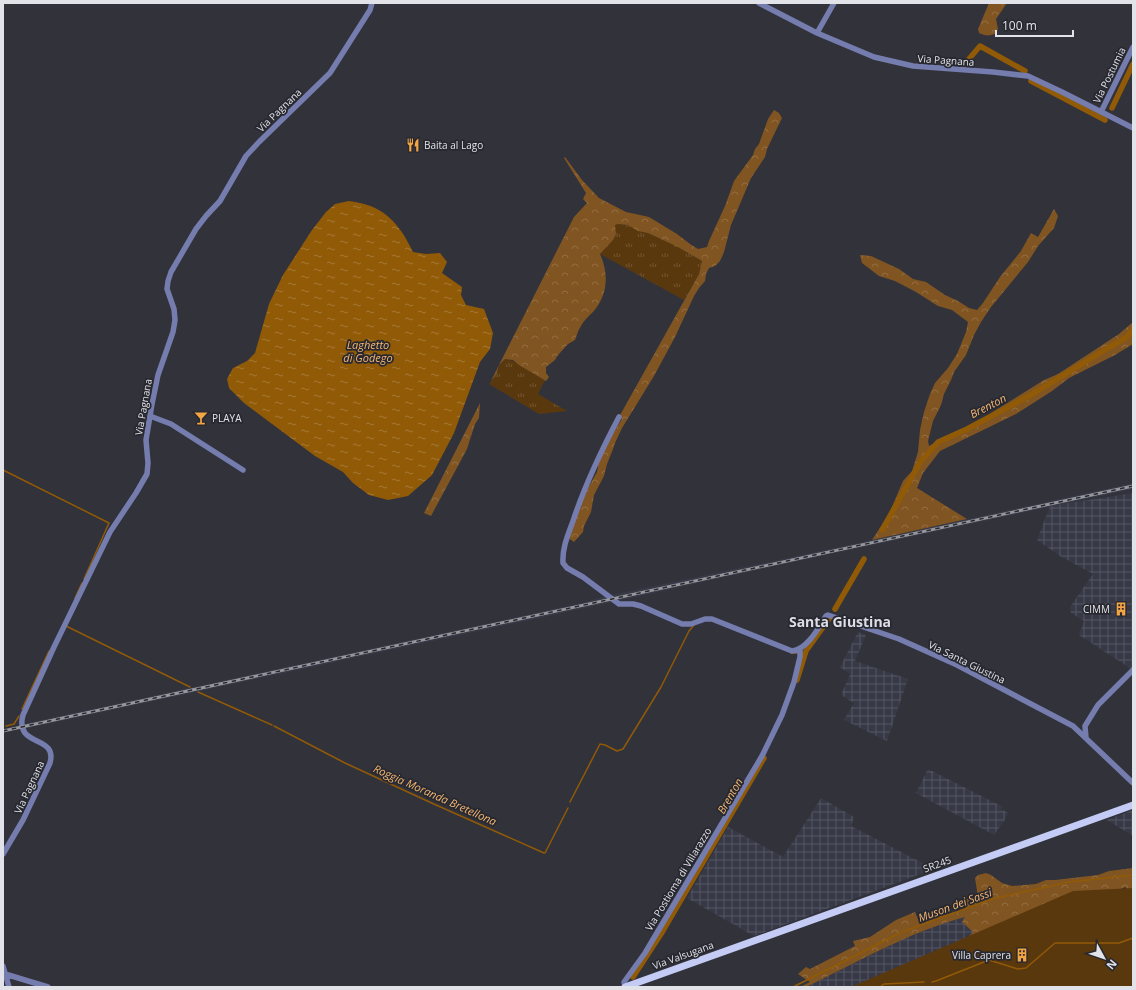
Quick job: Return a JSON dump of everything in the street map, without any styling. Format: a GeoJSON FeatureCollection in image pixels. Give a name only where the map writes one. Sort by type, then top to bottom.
{"type":"FeatureCollection","features":[{"type":"Feature","properties":{"kind":"main road","name":"SR245"},"geometry":{"type":"LineString","coordinates":[[749,943],[1133,805]]}},
{"type":"Feature","properties":{"kind":"main road","name":"Via Valsugana"},"geometry":{"type":"LineString","coordinates":[[625,987],[749,943]]}},
{"type":"Feature","properties":{"kind":"street","name":"Via Pagnana"},"geometry":{"type":"LineString","coordinates":[[3,854],[23,820],[52,757],[49,749],[45,745],[29,738],[22,731],[22,715],[110,532],[147,474],[148,463],[146,440],[150,416],[158,375],[174,328],[175,320],[174,309],[168,292],[167,284],[169,276],[175,263],[199,225],[220,201],[248,153],[334,69],[370,10],[372,3]]}},
{"type":"Feature","properties":{"kind":"street","name":"Via Pagnana"},"geometry":{"type":"LineString","coordinates":[[759,3],[817,33],[874,57],[913,66],[1028,76],[1133,128]]}},
{"type":"Feature","properties":{"kind":"street"},"geometry":{"type":"LineString","coordinates":[[817,33],[834,3]]}},
{"type":"Feature","properties":{"kind":"street","name":"Via Postumia"},"geometry":{"type":"LineString","coordinates":[[1101,112],[1133,47]]}},
{"type":"Feature","properties":{"kind":"street"},"geometry":{"type":"LineString","coordinates":[[150,416],[162,419],[243,470]]}},
{"type":"Feature","properties":{"kind":"street"},"geometry":{"type":"LineString","coordinates":[[619,417],[600,453],[579,502],[564,548],[562,563],[619,604],[633,604],[641,606],[682,624],[691,624],[705,619],[712,619],[786,649],[800,653]]}},
{"type":"Feature","properties":{"kind":"street","name":"Via Postioma di Villarazzo"},"geometry":{"type":"LineString","coordinates":[[625,987],[624,982],[645,953],[762,756],[785,706],[796,675],[800,653],[826,616],[833,616]]}},
{"type":"Feature","properties":{"kind":"street","name":"Via Santa Giustina"},"geometry":{"type":"LineString","coordinates":[[833,616],[899,639],[957,665],[1073,726],[1133,783]]}},
{"type":"Feature","properties":{"kind":"street"},"geometry":{"type":"LineString","coordinates":[[1086,738],[1085,726],[1098,705],[1133,670]]}},
{"type":"Feature","properties":{"kind":"street"},"geometry":{"type":"LineString","coordinates":[[3,966],[8,987]]}},
{"type":"Feature","properties":{"kind":"street"},"geometry":{"type":"LineString","coordinates":[[5,974],[48,987]]}},
{"type":"Feature","properties":{"kind":"shaded area"},"geometry":{"type":"Polygon","coordinates":[[[1133,483],[1133,489],[618,601],[611,595],[872,540],[1133,483]]]}},
{"type":"Feature","properties":{"kind":"shaded area"},"geometry":{"type":"Polygon","coordinates":[[[1133,493],[1133,670],[1079,635],[1084,621],[1071,613],[1070,607],[1093,574],[1060,556],[1037,540],[1050,506],[1133,493]]]}},
{"type":"Feature","properties":{"kind":"shaded area"},"geometry":{"type":"Polygon","coordinates":[[[605,596],[613,602],[24,729],[23,724],[586,602],[605,596]]]}},
{"type":"Feature","properties":{"kind":"shaded area"},"geometry":{"type":"Polygon","coordinates":[[[858,632],[866,635],[855,661],[908,679],[887,741],[844,720],[854,703],[841,695],[850,674],[840,667],[858,632]]]}},
{"type":"Feature","properties":{"kind":"shaded area"},"geometry":{"type":"Polygon","coordinates":[[[928,769],[1003,807],[1001,809],[1008,813],[994,835],[916,793],[928,769]]]}},
{"type":"Feature","properties":{"kind":"shaded area"},"geometry":{"type":"Polygon","coordinates":[[[821,798],[854,817],[851,826],[934,869],[754,936],[687,898],[728,827],[783,857],[821,798]]]}},
{"type":"Feature","properties":{"kind":"shaded area"},"geometry":{"type":"Polygon","coordinates":[[[1133,810],[1133,836],[1107,820],[1133,810]]]}},
{"type":"Feature","properties":{"kind":"shaded area"},"geometry":{"type":"Polygon","coordinates":[[[966,917],[973,932],[960,946],[877,987],[806,987],[897,942],[946,922],[966,917]]]}},
{"type":"Feature","properties":{"kind":"green space"},"geometry":{"type":"Polygon","coordinates":[[[989,3],[1007,3],[996,19],[998,29],[995,34],[983,35],[979,33],[978,29],[989,3]]]}},
{"type":"Feature","properties":{"kind":"green space"},"geometry":{"type":"Polygon","coordinates":[[[774,110],[779,113],[782,118],[767,149],[765,157],[751,178],[731,225],[720,261],[715,266],[709,268],[705,281],[694,296],[675,337],[654,376],[622,428],[607,464],[604,476],[594,495],[591,512],[584,526],[583,532],[574,542],[567,537],[583,497],[597,472],[597,458],[622,419],[619,417],[699,274],[702,261],[678,247],[648,233],[638,231],[628,225],[615,225],[616,234],[613,240],[600,254],[606,277],[606,284],[602,299],[582,324],[575,340],[568,344],[555,360],[546,367],[546,373],[549,377],[546,381],[513,360],[505,359],[499,365],[574,217],[587,203],[583,199],[586,193],[564,158],[565,157],[582,180],[599,198],[626,212],[649,217],[698,249],[707,247],[734,181],[753,155],[759,144],[768,119],[774,110]]]}},
{"type":"Feature","properties":{"kind":"green space"},"geometry":{"type":"Polygon","coordinates":[[[1054,209],[1058,216],[1054,228],[1038,246],[1028,262],[991,307],[974,335],[966,355],[954,372],[933,421],[928,441],[929,446],[980,420],[1044,380],[1058,374],[1119,334],[1133,322],[1133,344],[1115,355],[1069,378],[1052,391],[1016,414],[940,451],[923,473],[917,488],[967,519],[872,540],[889,514],[903,481],[912,471],[918,452],[920,430],[924,412],[930,394],[935,383],[948,368],[957,354],[966,332],[968,322],[952,310],[938,306],[895,281],[879,276],[862,263],[860,255],[871,256],[899,269],[913,279],[926,282],[945,295],[969,308],[977,310],[1000,277],[1021,251],[1031,233],[1038,237],[1054,209]]]}},
{"type":"Feature","properties":{"kind":"green space"},"geometry":{"type":"Polygon","coordinates":[[[614,225],[628,225],[648,233],[679,247],[702,261],[699,274],[684,300],[600,254],[613,240],[616,234],[614,225]]]}},
{"type":"Feature","properties":{"kind":"green space"},"geometry":{"type":"Polygon","coordinates":[[[505,359],[516,362],[545,380],[538,394],[567,411],[539,414],[489,384],[496,375],[499,365],[505,359]]]}},
{"type":"Feature","properties":{"kind":"green space"},"geometry":{"type":"Polygon","coordinates":[[[499,365],[496,375],[491,381],[499,365]]]}},
{"type":"Feature","properties":{"kind":"green space"},"geometry":{"type":"Polygon","coordinates":[[[480,403],[479,418],[475,424],[467,449],[431,516],[424,513],[480,403]]]}},
{"type":"Feature","properties":{"kind":"green space"},"geometry":{"type":"Polygon","coordinates":[[[1133,868],[1133,891],[1128,890],[1125,887],[960,946],[973,932],[962,922],[965,917],[944,923],[904,939],[806,987],[800,987],[810,982],[798,974],[806,967],[810,969],[855,946],[853,941],[870,937],[896,920],[915,912],[920,924],[943,915],[966,909],[962,897],[975,900],[978,897],[975,878],[978,875],[986,873],[1002,883],[1012,886],[1036,884],[1046,880],[1098,875],[1109,871],[1133,868]]]}},
{"type":"Feature","properties":{"kind":"green space"},"geometry":{"type":"Polygon","coordinates":[[[1133,888],[1133,987],[851,987],[1073,891],[1133,888]]]}},
{"type":"Feature","properties":{"kind":"water","name":"Laghetto di Godego"},"geometry":{"type":"Polygon","coordinates":[[[349,201],[372,207],[389,217],[402,232],[413,252],[426,254],[440,253],[447,262],[442,273],[462,287],[461,295],[466,305],[484,309],[493,333],[490,349],[480,362],[454,433],[432,475],[408,496],[388,500],[369,495],[353,483],[343,472],[315,456],[244,403],[229,388],[227,379],[233,368],[247,361],[255,353],[269,304],[283,275],[312,230],[326,212],[335,204],[349,201]]]}},
{"type":"Feature","properties":{"kind":"waterway"},"geometry":{"type":"LineString","coordinates":[[963,66],[980,46],[1025,71]]}},
{"type":"Feature","properties":{"kind":"waterway"},"geometry":{"type":"LineString","coordinates":[[1112,108],[1133,64]]}},
{"type":"Feature","properties":{"kind":"waterway"},"geometry":{"type":"LineString","coordinates":[[1031,81],[1105,120]]}},
{"type":"Feature","properties":{"kind":"waterway","name":"Brenton"},"geometry":{"type":"LineString","coordinates":[[882,530],[921,461],[938,442],[967,429],[1031,395],[1127,337],[1133,330]]}},
{"type":"Feature","properties":{"kind":"waterway","name":"Roggia Moranda Bretellona"},"geometry":{"type":"LineString","coordinates":[[3,470],[109,523],[84,579]]}},
{"type":"Feature","properties":{"kind":"waterway","name":"Brenton"},"geometry":{"type":"LineString","coordinates":[[835,609],[864,559]]}},
{"type":"Feature","properties":{"kind":"waterway","name":"Roggia Moranda Bretellona"},"geometry":{"type":"LineString","coordinates":[[75,598],[82,583]]}},
{"type":"Feature","properties":{"kind":"waterway","name":"Brenton"},"geometry":{"type":"LineString","coordinates":[[797,680],[806,651],[829,619]]}},
{"type":"Feature","properties":{"kind":"waterway","name":"Roggia Moranda Bretellona"},"geometry":{"type":"LineString","coordinates":[[570,802],[600,744],[617,751],[623,749],[661,687],[689,631],[694,625]]}},
{"type":"Feature","properties":{"kind":"waterway","name":"Roggia Moranda Bretellona"},"geometry":{"type":"LineString","coordinates":[[66,626],[190,687]]}},
{"type":"Feature","properties":{"kind":"waterway","name":"Roggia Moranda Bretellona"},"geometry":{"type":"LineString","coordinates":[[22,709],[49,651]]}},
{"type":"Feature","properties":{"kind":"waterway","name":"Roggia Moranda Bretellona"},"geometry":{"type":"LineString","coordinates":[[791,653],[802,653],[806,651]]}},
{"type":"Feature","properties":{"kind":"waterway","name":"Roggia Moranda Bretellona"},"geometry":{"type":"LineString","coordinates":[[198,692],[272,725]]}},
{"type":"Feature","properties":{"kind":"waterway","name":"Roggia Moranda Bretellona"},"geometry":{"type":"LineString","coordinates":[[6,726],[14,724],[19,716]]}},
{"type":"Feature","properties":{"kind":"waterway","name":"Roggia Moranda Bretellona"},"geometry":{"type":"LineString","coordinates":[[274,726],[345,763],[544,853],[568,808]]}},
{"type":"Feature","properties":{"kind":"waterway","name":"Brenton"},"geometry":{"type":"LineString","coordinates":[[633,977],[661,934],[764,758]]}},
{"type":"Feature","properties":{"kind":"waterway","name":"Muson dei Sassi"},"geometry":{"type":"LineString","coordinates":[[793,987],[902,932],[992,899],[1069,882],[1133,875]]}},
{"type":"Feature","properties":{"kind":"waterway"},"geometry":{"type":"LineString","coordinates":[[932,982],[989,960],[1018,969],[1026,968],[1055,943],[1119,943],[1133,938]]}},
{"type":"Feature","properties":{"kind":"waterway"},"geometry":{"type":"LineString","coordinates":[[880,987],[884,984],[924,982]]}},
{"type":"Feature","properties":{"kind":"railway"},"geometry":{"type":"LineString","coordinates":[[3,731],[1133,486]]}},
{"type":"Feature","properties":{"kind":"place","name":"Baita al Lago"},"geometry":{"type":"Point","coordinates":[413,145]}},
{"type":"Feature","properties":{"kind":"place","name":"PLAYA"},"geometry":{"type":"Point","coordinates":[201,418]}},
{"type":"Feature","properties":{"kind":"place","name":"CIMM"},"geometry":{"type":"Point","coordinates":[1121,609]}},
{"type":"Feature","properties":{"kind":"place","name":"Villa Caprera"},"geometry":{"type":"Point","coordinates":[1022,955]}},
{"type":"Feature","properties":{"kind":"district","name":"Santa Giustina"},"geometry":{"type":"Point","coordinates":[840,622]}}]}
